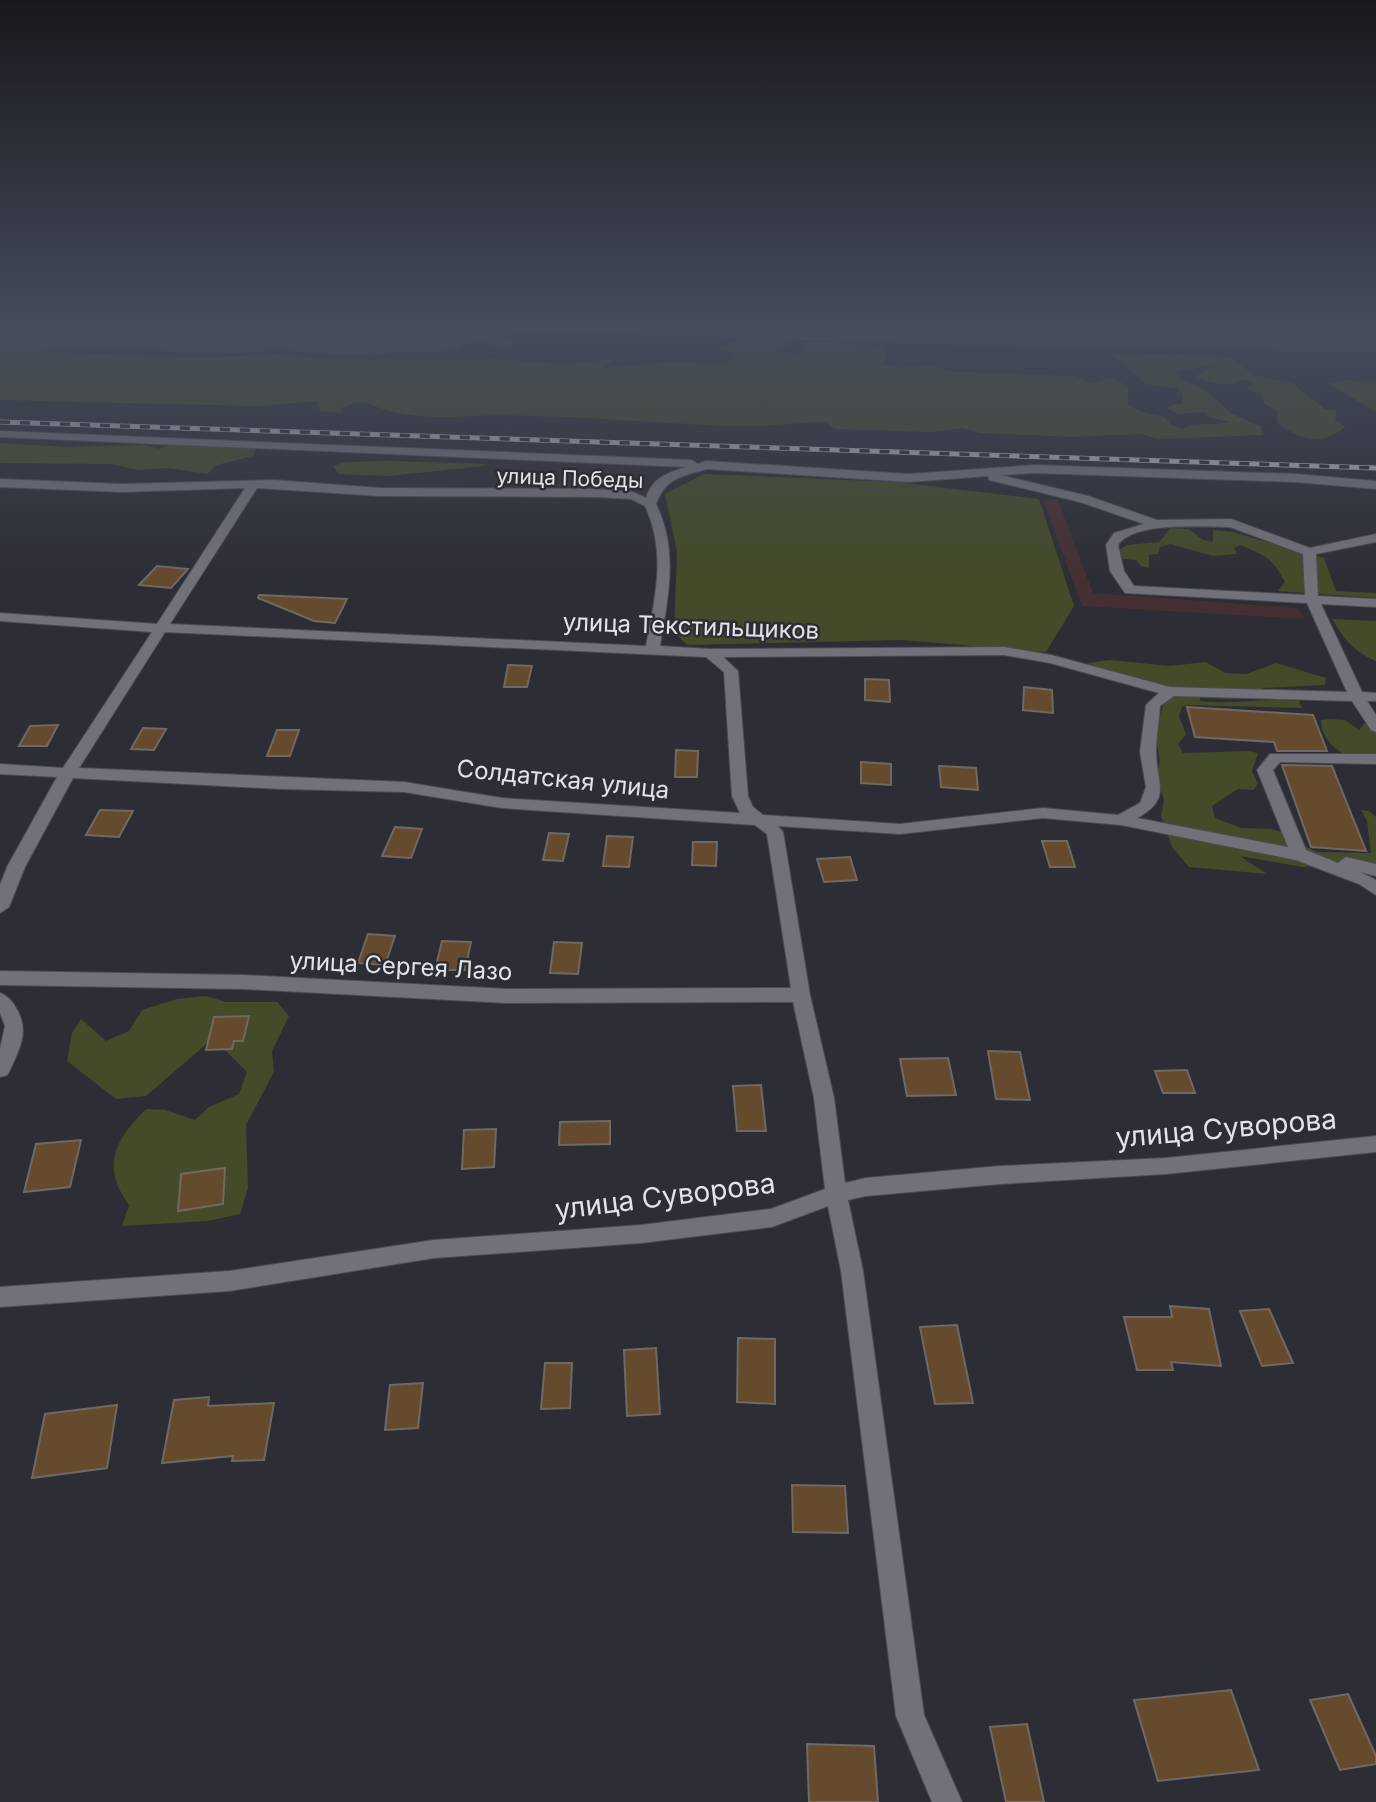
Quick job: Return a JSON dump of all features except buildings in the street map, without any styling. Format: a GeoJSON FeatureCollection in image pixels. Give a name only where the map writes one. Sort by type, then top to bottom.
{"type":"FeatureCollection","features":[{"type":"Feature","properties":{"kind":"street"},"geometry":{"type":"LineString","coordinates":[[0,434],[706,465]]}},
{"type":"Feature","properties":{"kind":"street","name":"улица Победы"},"geometry":{"type":"LineString","coordinates":[[0,483],[122,488],[323,485],[380,492],[596,493],[633,496],[650,504],[655,489],[666,477],[706,465],[909,478],[1035,469],[1296,478],[1376,485]]}},
{"type":"Feature","properties":{"kind":"street"},"geometry":{"type":"LineString","coordinates":[[984,474],[1084,499],[1156,524]]}},
{"type":"Feature","properties":{"kind":"street"},"geometry":{"type":"LineString","coordinates":[[596,493],[666,477]]}},
{"type":"Feature","properties":{"kind":"street"},"geometry":{"type":"LineString","coordinates":[[0,907],[47,808],[158,628],[253,485]]}},
{"type":"Feature","properties":{"kind":"street"},"geometry":{"type":"LineString","coordinates":[[650,504],[662,534],[666,569],[652,650]]}},
{"type":"Feature","properties":{"kind":"street"},"geometry":{"type":"LineString","coordinates":[[1376,538],[1309,552],[1231,523],[1156,524],[1118,536],[1111,545],[1117,571],[1130,590],[1376,603]]}},
{"type":"Feature","properties":{"kind":"street"},"geometry":{"type":"LineString","coordinates":[[1309,552],[1312,600],[1356,696],[1376,727]]}},
{"type":"Feature","properties":{"kind":"street","name":"улица Текстильщиков"},"geometry":{"type":"LineString","coordinates":[[0,617],[158,628],[710,653],[1004,651],[1051,659],[1170,691],[1376,697]]}},
{"type":"Feature","properties":{"kind":"street"},"geometry":{"type":"LineString","coordinates":[[710,653],[731,671],[740,796],[746,810],[775,832],[800,995],[824,1098],[836,1194],[852,1271],[910,1716],[947,1802]]}},
{"type":"Feature","properties":{"kind":"street"},"geometry":{"type":"LineString","coordinates":[[1121,820],[1147,806],[1154,786],[1148,752],[1153,705],[1170,691]]}},
{"type":"Feature","properties":{"kind":"street"},"geometry":{"type":"LineString","coordinates":[[1376,759],[1276,757],[1265,770],[1300,855],[1366,880],[1376,889]]}},
{"type":"Feature","properties":{"kind":"street","name":"Солдатская улица"},"geometry":{"type":"LineString","coordinates":[[0,769],[282,784],[404,787],[502,803],[900,829],[1043,813],[1121,820],[1300,855]]}},
{"type":"Feature","properties":{"kind":"street"},"geometry":{"type":"LineString","coordinates":[[1300,855],[1376,870]]}},
{"type":"Feature","properties":{"kind":"street","name":"улица Сергея Лазо"},"geometry":{"type":"LineString","coordinates":[[0,978],[243,982],[507,996],[800,995]]}},
{"type":"Feature","properties":{"kind":"street"},"geometry":{"type":"LineString","coordinates":[[0,1000],[14,1018],[15,1038],[0,1070]]}},
{"type":"Feature","properties":{"kind":"street","name":"улица Суворова"},"geometry":{"type":"LineString","coordinates":[[0,1297],[229,1281],[434,1248],[642,1234],[733,1223],[772,1218],[836,1194],[866,1187],[986,1176],[1166,1166],[1376,1144]]}},
{"type":"Feature","properties":{"kind":"shaded area"},"geometry":{"type":"Polygon","coordinates":[[[1043,499],[1058,500],[1093,593],[1297,608],[1306,619],[1082,606],[1043,499]]]}},
{"type":"Feature","properties":{"kind":"green space"},"geometry":{"type":"Polygon","coordinates":[[[319,408],[342,408],[342,413],[320,411],[319,408]]]}},
{"type":"Feature","properties":{"kind":"green space"},"geometry":{"type":"Polygon","coordinates":[[[380,408],[1134,408],[1165,417],[1170,424],[1183,429],[1193,425],[1229,422],[1209,417],[1205,412],[1177,414],[1168,408],[1226,408],[1232,414],[1260,426],[1264,435],[1158,439],[1141,434],[1075,437],[980,433],[963,428],[931,432],[835,429],[825,422],[740,426],[560,417],[430,417],[380,408]]]}},
{"type":"Feature","properties":{"kind":"green space"},"geometry":{"type":"Polygon","coordinates":[[[1272,408],[1324,408],[1337,411],[1335,421],[1345,426],[1329,437],[1311,439],[1293,433],[1277,422],[1278,412],[1272,408]]]}},
{"type":"Feature","properties":{"kind":"green space"},"geometry":{"type":"Polygon","coordinates":[[[0,443],[67,447],[144,445],[160,449],[170,443],[256,448],[253,456],[217,465],[207,474],[169,468],[138,470],[112,464],[0,463],[0,443]]]}},
{"type":"Feature","properties":{"kind":"green space"},"geometry":{"type":"Polygon","coordinates":[[[346,462],[485,464],[389,476],[338,474],[333,466],[346,462]]]}},
{"type":"Feature","properties":{"kind":"green space"},"geometry":{"type":"Polygon","coordinates":[[[704,474],[896,482],[1039,499],[1074,606],[1046,652],[901,640],[687,645],[674,632],[677,552],[665,494],[704,474]]]}},
{"type":"Feature","properties":{"kind":"green space"},"geometry":{"type":"Polygon","coordinates":[[[1171,528],[1189,529],[1203,540],[1213,542],[1213,530],[1232,532],[1324,558],[1336,591],[1376,593],[1376,598],[1278,591],[1285,582],[1276,567],[1261,555],[1240,545],[1234,548],[1237,554],[1213,556],[1170,544],[1160,547],[1158,554],[1149,555],[1149,568],[1141,566],[1136,560],[1123,559],[1119,550],[1127,545],[1159,542],[1171,528]]]}},
{"type":"Feature","properties":{"kind":"green space"},"geometry":{"type":"Polygon","coordinates":[[[1332,619],[1376,621],[1376,661],[1350,644],[1332,619]]]}},
{"type":"Feature","properties":{"kind":"green space"},"geometry":{"type":"Polygon","coordinates":[[[1110,660],[1170,666],[1206,662],[1225,673],[1246,674],[1276,663],[1326,678],[1325,685],[1263,688],[1253,696],[1239,699],[1200,698],[1200,701],[1212,702],[1299,701],[1302,708],[1187,705],[1182,707],[1179,716],[1186,734],[1178,744],[1183,753],[1258,753],[1252,771],[1258,784],[1253,790],[1238,789],[1212,806],[1215,818],[1241,828],[1272,829],[1299,838],[1306,847],[1318,852],[1371,853],[1367,821],[1361,810],[1369,811],[1376,817],[1376,863],[1302,867],[1240,856],[1267,874],[1189,867],[1172,847],[1161,816],[1164,800],[1156,775],[1160,761],[1155,732],[1169,686],[1123,676],[1087,663],[1110,660]]]}},
{"type":"Feature","properties":{"kind":"green space"},"geometry":{"type":"Polygon","coordinates":[[[1321,720],[1345,720],[1359,730],[1365,723],[1376,723],[1376,763],[1348,756],[1332,745],[1322,730],[1321,720]]]}},
{"type":"Feature","properties":{"kind":"green space"},"geometry":{"type":"Polygon","coordinates":[[[206,996],[226,1002],[277,1002],[289,1016],[272,1051],[274,1072],[246,1125],[248,1188],[240,1214],[208,1221],[122,1226],[129,1205],[115,1178],[114,1166],[119,1143],[126,1132],[146,1109],[165,1110],[195,1120],[209,1107],[239,1094],[247,1072],[226,1051],[210,1041],[146,1096],[116,1099],[67,1061],[72,1033],[81,1019],[106,1041],[129,1031],[142,1010],[177,999],[206,996]]]}},
{"type":"Feature","properties":{"kind":"railway"},"geometry":{"type":"LineString","coordinates":[[0,422],[1376,468]]}}]}
